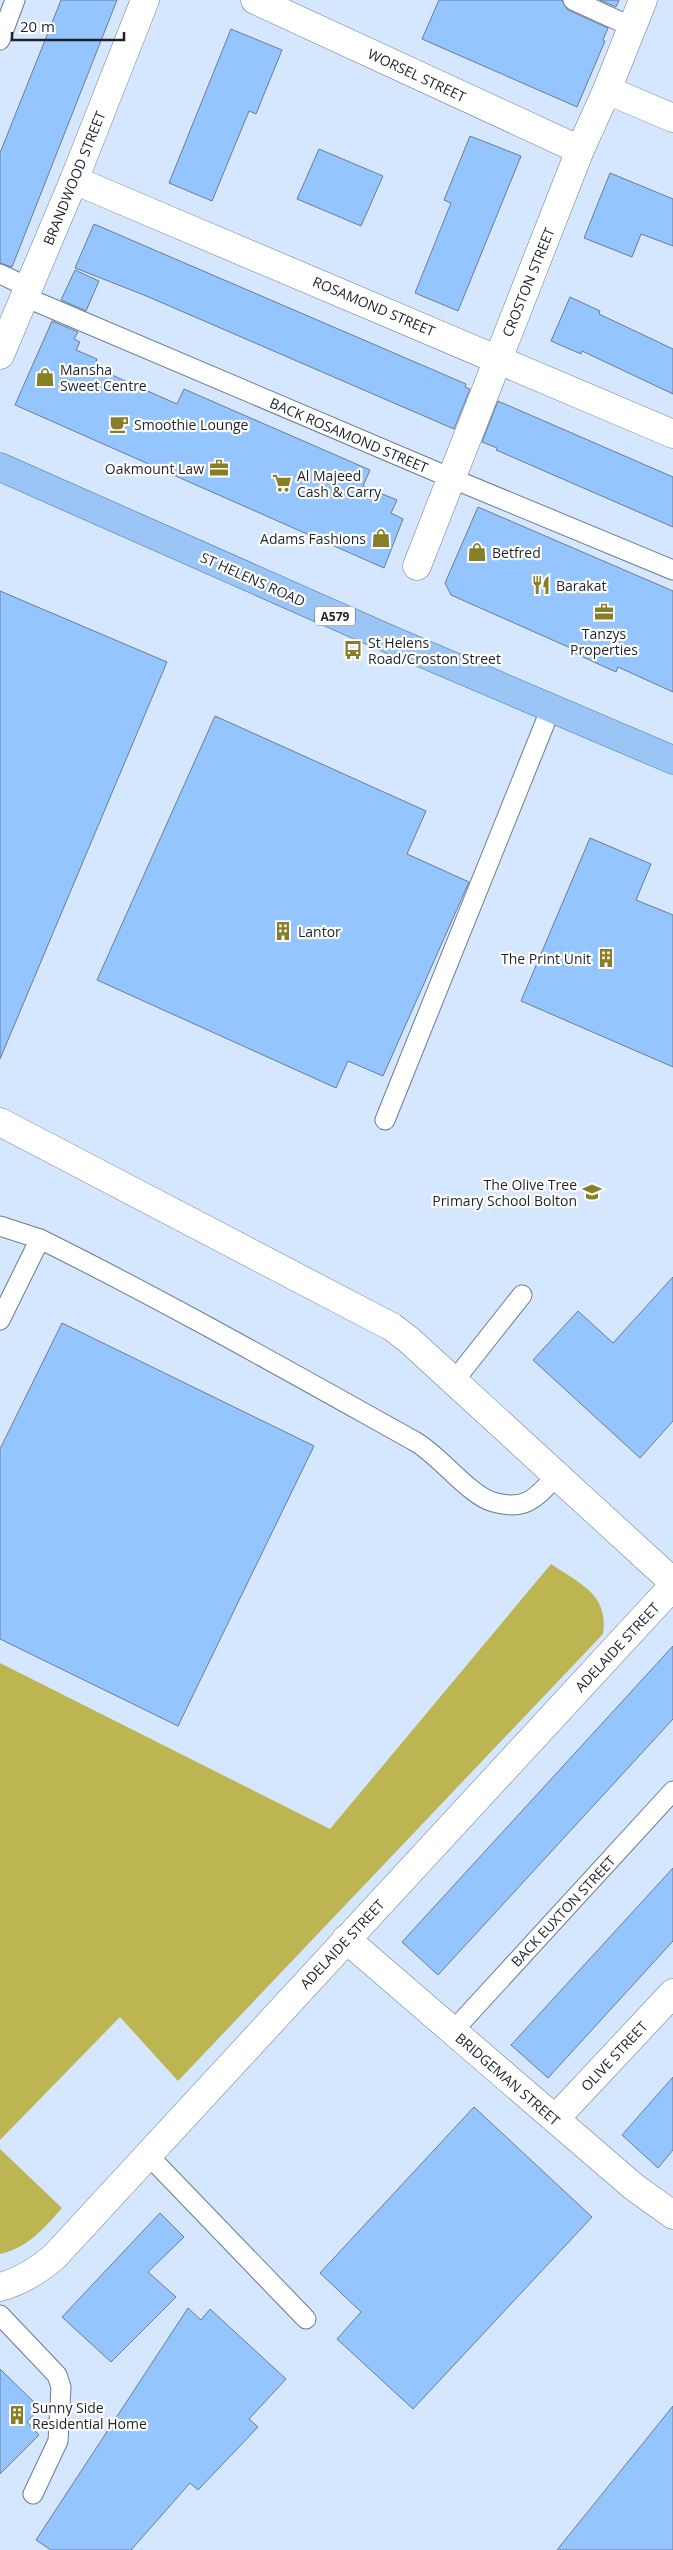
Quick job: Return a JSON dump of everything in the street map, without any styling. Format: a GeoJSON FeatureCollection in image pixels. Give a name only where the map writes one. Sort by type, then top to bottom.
{"type":"FeatureCollection","features":[{"type":"Feature","properties":{"kind":"main road","name":"ST HELENS ROAD"},"geometry":{"type":"LineString","coordinates":[[0,467],[389,639],[673,760]]}},
{"type":"Feature","properties":{"kind":"street","name":"BRANDWOOD STREET"},"geometry":{"type":"LineString","coordinates":[[0,355],[74,180],[145,0]]}},
{"type":"Feature","properties":{"kind":"street","name":"WORSEL STREET"},"geometry":{"type":"LineString","coordinates":[[255,0],[580,150]]}},
{"type":"Feature","properties":{"kind":"street","name":"CROSTON STREET"},"geometry":{"type":"LineString","coordinates":[[417,566],[580,150],[607,90],[643,0]]}},
{"type":"Feature","properties":{"kind":"street"},"geometry":{"type":"LineString","coordinates":[[607,90],[673,118]]}},
{"type":"Feature","properties":{"kind":"street","name":"ROSAMOND STREET"},"geometry":{"type":"LineString","coordinates":[[74,180],[498,358],[673,434]]}},
{"type":"Feature","properties":{"kind":"street"},"geometry":{"type":"LineString","coordinates":[[0,1122],[392,1328],[454,1381],[673,1584]]}},
{"type":"Feature","properties":{"kind":"street","name":"ADELAIDE STREET"},"geometry":{"type":"LineString","coordinates":[[0,2287],[16,2282],[38,2271],[55,2256],[346,1939],[662,1616],[673,1584]]}},
{"type":"Feature","properties":{"kind":"street","name":"BRIDGEMAN STREET"},"geometry":{"type":"LineString","coordinates":[[346,1939],[634,2187],[673,2215]]}},
{"type":"Feature","properties":{"kind":"street","name":"OLIVE STREET"},"geometry":{"type":"LineString","coordinates":[[555,2119],[673,1993]]}},
{"type":"Feature","properties":{"kind":"lane"},"geometry":{"type":"LineString","coordinates":[[0,40],[15,0]]}},
{"type":"Feature","properties":{"kind":"lane"},"geometry":{"type":"LineString","coordinates":[[573,0],[632,27]]}},
{"type":"Feature","properties":{"kind":"lane","name":"BACK ROSAMOND STREET"},"geometry":{"type":"LineString","coordinates":[[0,274],[28,292],[451,478],[673,570]]}},
{"type":"Feature","properties":{"kind":"lane"},"geometry":{"type":"LineString","coordinates":[[384,1120],[551,708]]}},
{"type":"Feature","properties":{"kind":"lane"},"geometry":{"type":"LineString","coordinates":[[0,1226],[40,1239],[109,1273],[418,1444],[481,1496],[493,1502],[516,1506],[527,1503],[536,1498],[557,1475]]}},
{"type":"Feature","properties":{"kind":"lane"},"geometry":{"type":"LineString","coordinates":[[0,1320],[40,1239]]}},
{"type":"Feature","properties":{"kind":"lane"},"geometry":{"type":"LineString","coordinates":[[454,1381],[522,1295]]}},
{"type":"Feature","properties":{"kind":"lane","name":"BACK EUXTON STREET"},"geometry":{"type":"LineString","coordinates":[[453,2031],[673,1791]]}},
{"type":"Feature","properties":{"kind":"lane"},"geometry":{"type":"LineString","coordinates":[[148,2155],[306,2319]]}},
{"type":"Feature","properties":{"kind":"lane"},"geometry":{"type":"LineString","coordinates":[[0,2315],[57,2375],[61,2387],[58,2441],[33,2494]]}},
{"type":"Feature","properties":{"kind":"shaded area"},"geometry":{"type":"Polygon","coordinates":[[[551,1564],[582,1584],[597,1600],[604,1620],[603,1634],[178,2081],[120,2017],[0,2140],[0,1663],[330,1829],[551,1564]]]}},
{"type":"Feature","properties":{"kind":"shaded area"},"geometry":{"type":"Polygon","coordinates":[[[0,2149],[62,2208],[42,2230],[27,2242],[0,2254],[0,2149]]]}},
{"type":"Feature","properties":{"kind":"building"},"geometry":{"type":"Polygon","coordinates":[[[61,0],[117,0],[12,267],[0,263],[0,153],[61,0]]]}},
{"type":"Feature","properties":{"kind":"building"},"geometry":{"type":"Polygon","coordinates":[[[439,0],[562,0],[568,10],[608,28],[603,40],[605,41],[577,107],[422,39],[439,0]]]}},
{"type":"Feature","properties":{"kind":"building"},"geometry":{"type":"Polygon","coordinates":[[[600,0],[619,0],[616,7],[600,0]]]}},
{"type":"Feature","properties":{"kind":"building"},"geometry":{"type":"Polygon","coordinates":[[[231,29],[282,50],[256,114],[249,111],[212,201],[169,183],[231,29]]]}},
{"type":"Feature","properties":{"kind":"building"},"geometry":{"type":"Polygon","coordinates":[[[470,136],[521,156],[458,311],[415,293],[451,203],[444,200],[470,136]]]}},
{"type":"Feature","properties":{"kind":"building"},"geometry":{"type":"Polygon","coordinates":[[[319,149],[383,176],[361,226],[297,199],[319,149]]]}},
{"type":"Feature","properties":{"kind":"building"},"geometry":{"type":"Polygon","coordinates":[[[610,173],[673,199],[673,246],[641,234],[632,257],[584,238],[610,173]]]}},
{"type":"Feature","properties":{"kind":"building"},"geometry":{"type":"Polygon","coordinates":[[[94,224],[466,384],[465,387],[470,389],[454,429],[144,295],[75,268],[94,224]]]}},
{"type":"Feature","properties":{"kind":"building"},"geometry":{"type":"Polygon","coordinates":[[[75,270],[99,281],[86,311],[61,300],[75,270]]]}},
{"type":"Feature","properties":{"kind":"building"},"geometry":{"type":"Polygon","coordinates":[[[570,297],[600,311],[599,314],[673,349],[673,394],[582,351],[581,354],[551,341],[570,297]]]}},
{"type":"Feature","properties":{"kind":"building"},"geometry":{"type":"Polygon","coordinates":[[[52,321],[78,332],[74,339],[80,342],[76,350],[97,359],[94,367],[177,404],[184,389],[370,470],[363,486],[397,500],[391,513],[403,519],[384,568],[15,405],[52,321]]]}},
{"type":"Feature","properties":{"kind":"building"},"geometry":{"type":"Polygon","coordinates":[[[498,401],[673,477],[673,527],[496,450],[497,448],[482,442],[498,401]]]}},
{"type":"Feature","properties":{"kind":"building"},"geometry":{"type":"Polygon","coordinates":[[[478,507],[673,591],[673,692],[618,667],[616,672],[574,653],[575,650],[451,595],[445,583],[478,507]]]}},
{"type":"Feature","properties":{"kind":"building"},"geometry":{"type":"Polygon","coordinates":[[[0,591],[167,662],[0,1059],[0,591]]]}},
{"type":"Feature","properties":{"kind":"building","name":"Lantor"},"geometry":{"type":"Polygon","coordinates":[[[215,716],[426,811],[407,854],[469,882],[383,1076],[348,1061],[336,1088],[97,980],[215,716]]]}},
{"type":"Feature","properties":{"kind":"building","name":"The Print Unit"},"geometry":{"type":"Polygon","coordinates":[[[590,838],[651,864],[636,900],[673,915],[673,1067],[521,1001],[590,838]]]}},
{"type":"Feature","properties":{"kind":"building"},"geometry":{"type":"Polygon","coordinates":[[[673,1277],[673,1421],[640,1458],[533,1360],[578,1311],[613,1343],[673,1277]]]}},
{"type":"Feature","properties":{"kind":"building"},"geometry":{"type":"Polygon","coordinates":[[[62,1323],[314,1446],[178,1726],[0,1639],[0,1449],[62,1323]]]}},
{"type":"Feature","properties":{"kind":"building"},"geometry":{"type":"Polygon","coordinates":[[[673,1646],[673,1719],[438,1975],[402,1942],[673,1646]]]}},
{"type":"Feature","properties":{"kind":"building"},"geometry":{"type":"Polygon","coordinates":[[[673,1868],[673,1941],[548,2078],[511,2045],[673,1868]]]}},
{"type":"Feature","properties":{"kind":"building"},"geometry":{"type":"Polygon","coordinates":[[[673,2077],[673,2150],[658,2168],[622,2135],[673,2077]]]}},
{"type":"Feature","properties":{"kind":"building"},"geometry":{"type":"Polygon","coordinates":[[[474,2107],[592,2217],[413,2409],[337,2339],[361,2312],[320,2273],[474,2107]]]}},
{"type":"Feature","properties":{"kind":"building"},"geometry":{"type":"Polygon","coordinates":[[[160,2213],[184,2237],[148,2272],[176,2297],[111,2362],[62,2317],[160,2213]]]}},
{"type":"Feature","properties":{"kind":"building"},"geometry":{"type":"Polygon","coordinates":[[[188,2308],[201,2320],[210,2309],[286,2379],[249,2419],[258,2427],[198,2490],[190,2483],[131,2550],[51,2550],[36,2540],[188,2308]]]}},
{"type":"Feature","properties":{"kind":"building","name":"Sunny Side Residential Home"},"geometry":{"type":"Polygon","coordinates":[[[0,2369],[40,2408],[27,2422],[39,2435],[0,2474],[0,2369]]]}},
{"type":"Feature","properties":{"kind":"building"},"geometry":{"type":"Polygon","coordinates":[[[673,2406],[673,2550],[557,2550],[673,2406]]]}},
{"type":"Feature","properties":{"kind":"place","name":"Mansha Sweet Centre"},"geometry":{"type":"Point","coordinates":[45,377]}},
{"type":"Feature","properties":{"kind":"place","name":"Smoothie Lounge"},"geometry":{"type":"Point","coordinates":[119,424]}},
{"type":"Feature","properties":{"kind":"place","name":"Oakmount Law"},"geometry":{"type":"Point","coordinates":[219,468]}},
{"type":"Feature","properties":{"kind":"place","name":"Al Majeed Cash & Carry"},"geometry":{"type":"Point","coordinates":[282,483]}},
{"type":"Feature","properties":{"kind":"place","name":"Adams Fashions"},"geometry":{"type":"Point","coordinates":[381,538]}},
{"type":"Feature","properties":{"kind":"place","name":"Betfred"},"geometry":{"type":"Point","coordinates":[477,552]}},
{"type":"Feature","properties":{"kind":"place","name":"Barakat"},"geometry":{"type":"Point","coordinates":[541,585]}},
{"type":"Feature","properties":{"kind":"place","name":"Tanzys Properties"},"geometry":{"type":"Point","coordinates":[604,612]}},
{"type":"Feature","properties":{"kind":"place","name":"St Helens Road/Croston Street"},"geometry":{"type":"Point","coordinates":[353,650]}},
{"type":"Feature","properties":{"kind":"place","name":"Lantor"},"geometry":{"type":"Point","coordinates":[283,931]}},
{"type":"Feature","properties":{"kind":"place","name":"The Print Unit"},"geometry":{"type":"Point","coordinates":[606,958]}},
{"type":"Feature","properties":{"kind":"place","name":"The Olive Tree Primary School Bolton"},"geometry":{"type":"Point","coordinates":[592,1192]}},
{"type":"Feature","properties":{"kind":"place","name":"Sunny Side Residential Home"},"geometry":{"type":"Point","coordinates":[17,2415]}}]}
